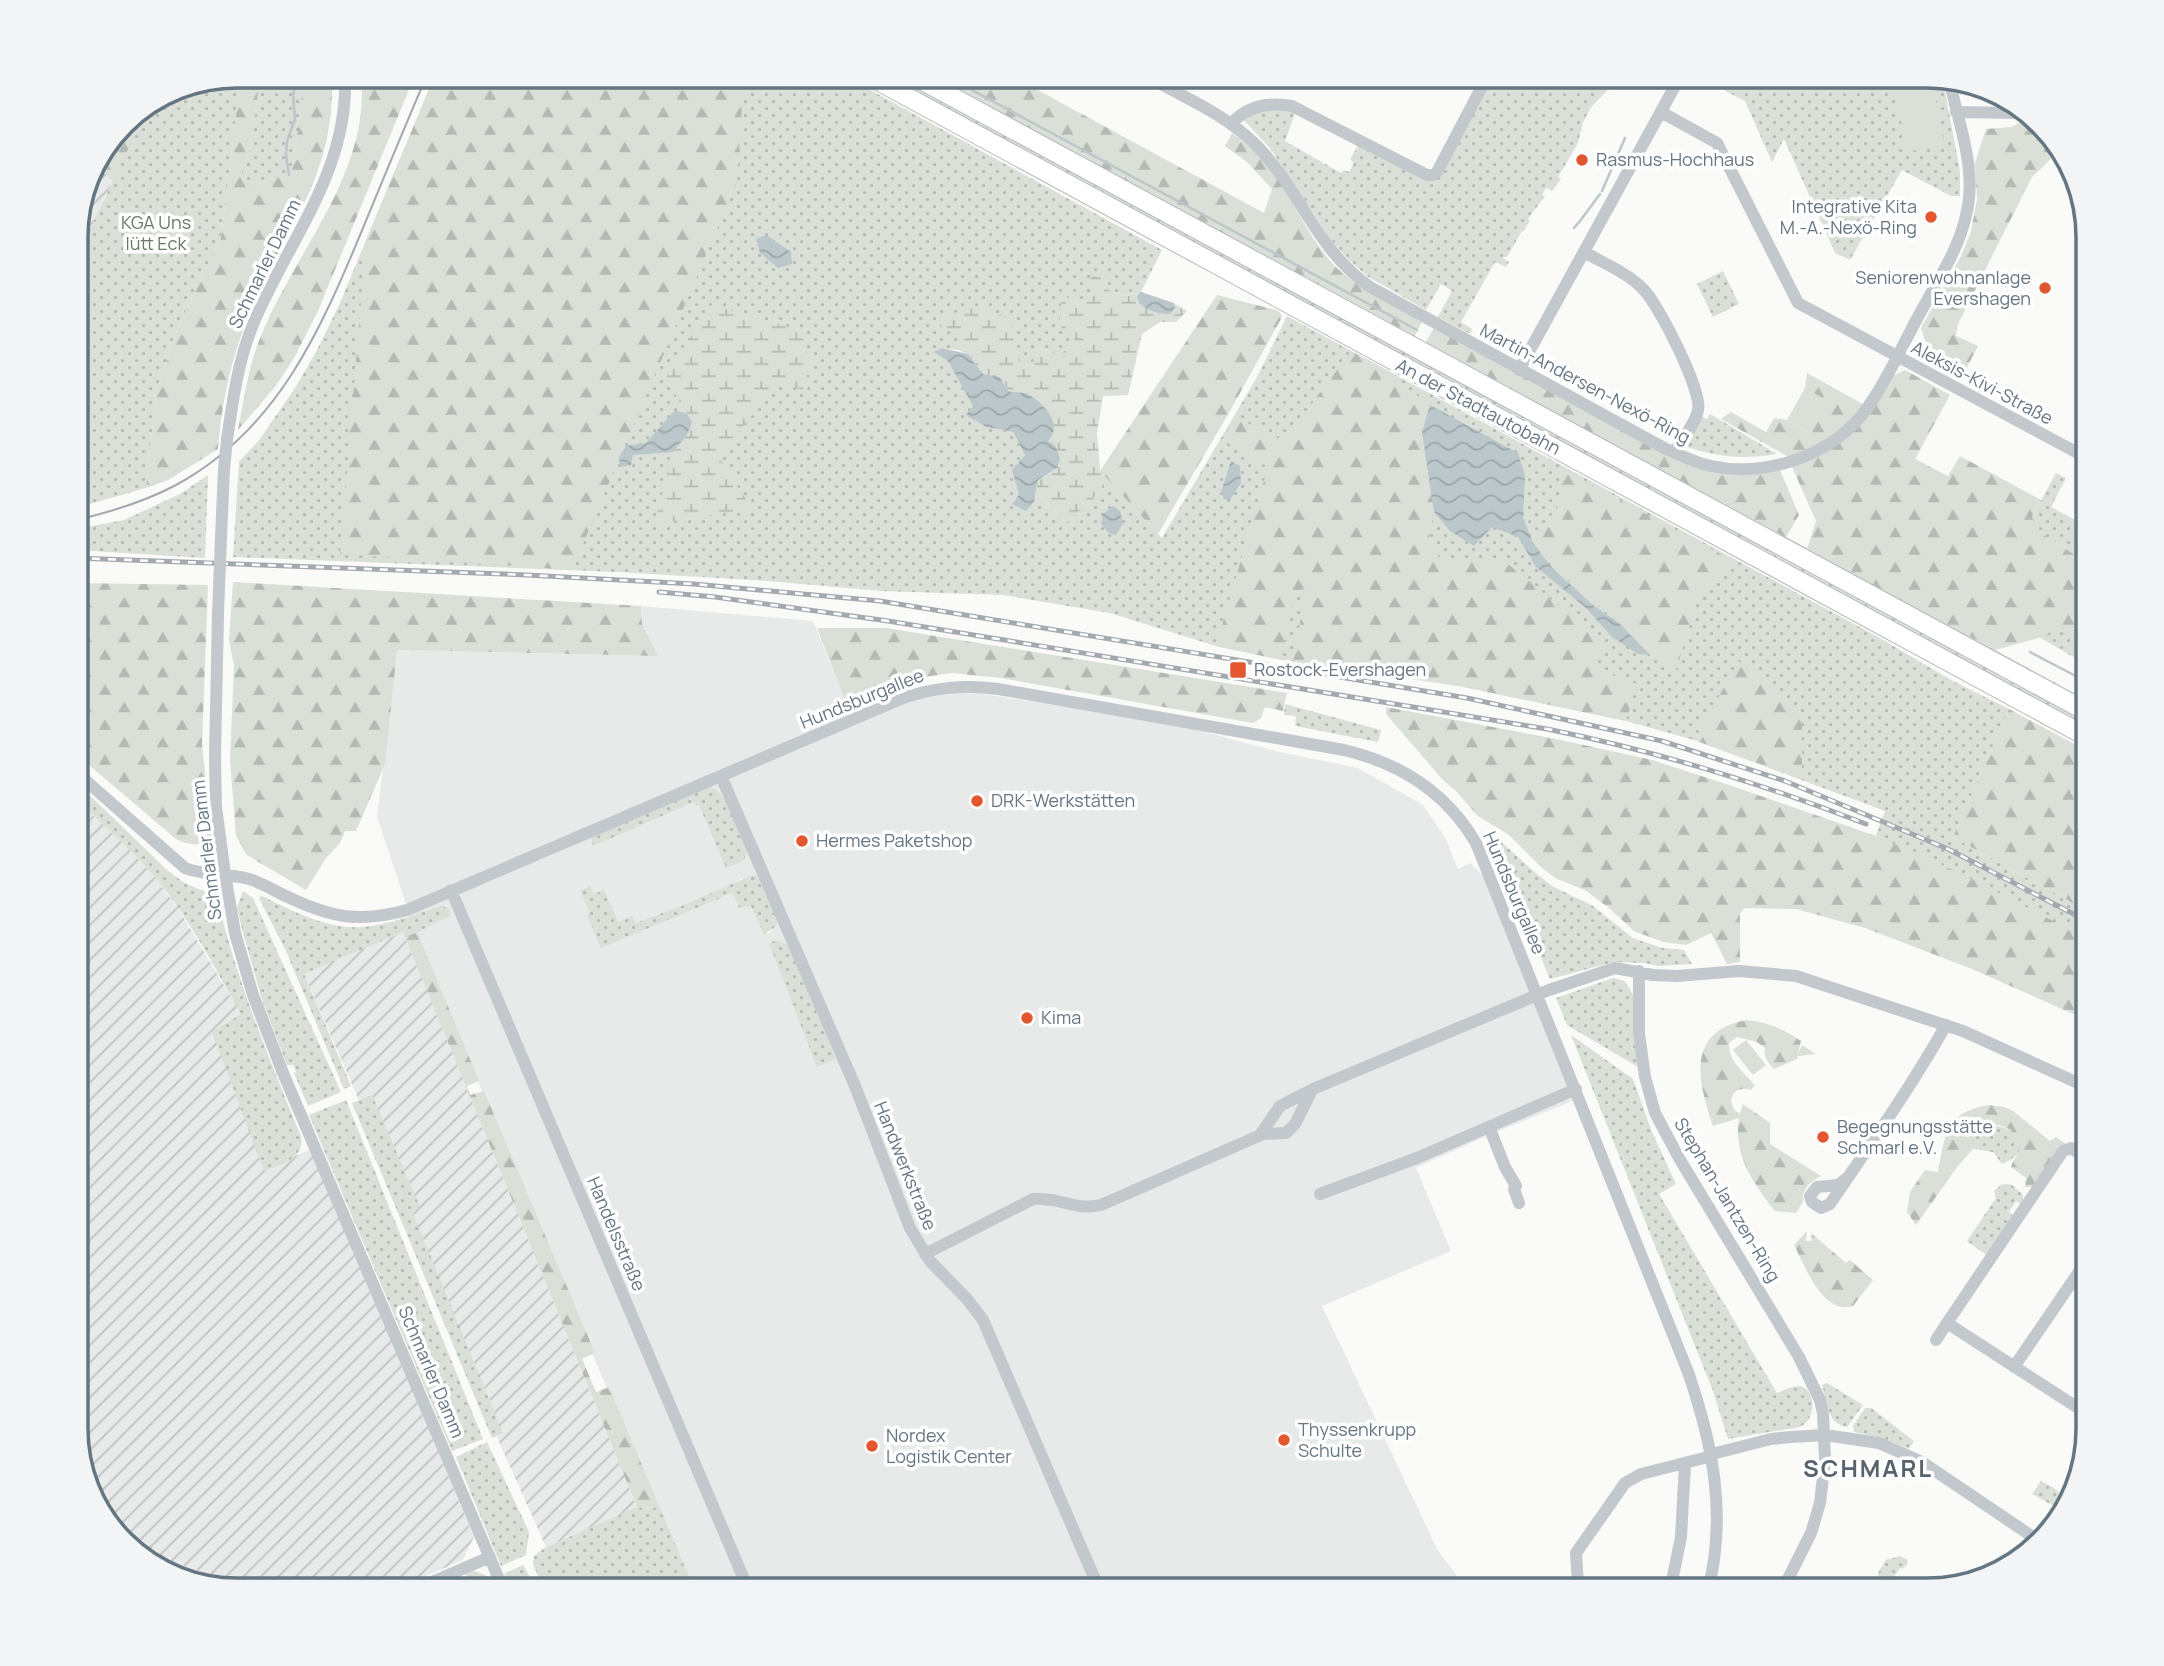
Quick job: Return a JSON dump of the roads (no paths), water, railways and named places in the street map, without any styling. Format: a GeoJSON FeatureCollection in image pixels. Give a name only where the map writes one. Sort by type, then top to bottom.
{"type":"FeatureCollection","features":[{"type":"Feature","properties":{"kind":"highway","name":"An der Stadtautobahn"},"geometry":{"type":"LineString","coordinates":[[889,87],[2076,731]]}},
{"type":"Feature","properties":{"kind":"highway","name":"An der Stadtautobahn"},"geometry":{"type":"LineString","coordinates":[[934,87],[2076,706]]}},
{"type":"Feature","properties":{"kind":"street","name":"Schmarler Damm"},"geometry":{"type":"LineString","coordinates":[[345,87],[344,117],[338,147],[326,178],[254,323],[235,378],[224,469],[218,613],[216,794],[235,933],[258,1008],[499,1578]]}},
{"type":"Feature","properties":{"kind":"street","name":"Martin-Andersen-Nexö-Ring"},"geometry":{"type":"LineString","coordinates":[[1165,87],[1231,124],[1258,147],[1325,245],[1348,271],[1381,295],[1674,452],[1695,462],[1733,469],[1783,464],[1809,454],[1840,436],[1860,418],[1897,356],[1951,256],[1966,220],[1970,182],[1951,89]]}},
{"type":"Feature","properties":{"kind":"street"},"geometry":{"type":"LineString","coordinates":[[1231,124],[1253,108],[1268,105],[1292,106],[1433,176],[1482,87]]}},
{"type":"Feature","properties":{"kind":"street"},"geometry":{"type":"LineString","coordinates":[[1519,370],[1675,87]]}},
{"type":"Feature","properties":{"kind":"street","name":"Aleksis-Kivi-Straße"},"geometry":{"type":"LineString","coordinates":[[1661,112],[1717,143],[1798,303],[2076,451]]}},
{"type":"Feature","properties":{"kind":"street"},"geometry":{"type":"LineString","coordinates":[[1956,112],[2010,113]]}},
{"type":"Feature","properties":{"kind":"street"},"geometry":{"type":"LineString","coordinates":[[1584,252],[1632,280],[1648,294],[1693,381],[1699,397],[1699,410],[1674,452]]}},
{"type":"Feature","properties":{"kind":"street","name":"Hundsburgallee"},"geometry":{"type":"LineString","coordinates":[[88,782],[186,868],[251,879],[323,912],[356,918],[378,917],[407,910],[903,698],[923,691],[957,685],[998,689],[1364,755],[1395,766],[1419,780],[1444,800],[1466,827],[1486,866],[1688,1372],[1707,1430],[1718,1497],[1716,1553],[1711,1578]]}},
{"type":"Feature","properties":{"kind":"street","name":"Handwerkstraße"},"geometry":{"type":"LineString","coordinates":[[721,776],[850,1076],[904,1216],[925,1254],[983,1320],[1094,1578]]}},
{"type":"Feature","properties":{"kind":"street","name":"Handelsstraße"},"geometry":{"type":"LineString","coordinates":[[451,890],[743,1578]]}},
{"type":"Feature","properties":{"kind":"street"},"geometry":{"type":"LineString","coordinates":[[1260,1135],[1280,1106],[1313,1089],[1537,995],[1615,968],[1653,975],[1739,971],[1796,976],[1946,1025],[2076,1082]]}},
{"type":"Feature","properties":{"kind":"street","name":"Stephan-Jantzen-Ring"},"geometry":{"type":"LineString","coordinates":[[1639,971],[1639,1033],[1645,1077],[1655,1113],[1679,1158],[1804,1366],[1819,1400],[1825,1435],[1824,1485],[1811,1533],[1788,1578]]}},
{"type":"Feature","properties":{"kind":"street"},"geometry":{"type":"LineString","coordinates":[[1847,1178],[1924,1064],[1946,1025]]}},
{"type":"Feature","properties":{"kind":"street"},"geometry":{"type":"LineString","coordinates":[[925,1254],[1033,1199],[1050,1198],[1081,1207],[1101,1205],[1260,1135],[1269,1132],[1282,1134],[1290,1130],[1313,1089]]}},
{"type":"Feature","properties":{"kind":"street"},"geometry":{"type":"LineString","coordinates":[[1320,1194],[1417,1158],[1576,1089]]}},
{"type":"Feature","properties":{"kind":"street"},"geometry":{"type":"LineString","coordinates":[[1489,1127],[1516,1186],[1514,1189],[1519,1203]]}},
{"type":"Feature","properties":{"kind":"street"},"geometry":{"type":"LineString","coordinates":[[1936,1340],[2067,1148],[2076,1153]]}},
{"type":"Feature","properties":{"kind":"street"},"geometry":{"type":"LineString","coordinates":[[2014,1367],[2076,1276]]}},
{"type":"Feature","properties":{"kind":"street"},"geometry":{"type":"LineString","coordinates":[[1947,1323],[2076,1404]]}},
{"type":"Feature","properties":{"kind":"street"},"geometry":{"type":"LineString","coordinates":[[1578,1578],[1576,1553],[1625,1483],[1642,1474],[1771,1439],[1825,1435],[1879,1443],[1922,1462],[2032,1536]]}},
{"type":"Feature","properties":{"kind":"street"},"geometry":{"type":"LineString","coordinates":[[1673,1578],[1681,1537],[1685,1464]]}},
{"type":"Feature","properties":{"kind":"street"},"geometry":{"type":"LineString","coordinates":[[441,1578],[490,1557]]}},
{"type":"Feature","properties":{"kind":"water"},"geometry":{"type":"Polygon","coordinates":[[[766,235],[791,252],[792,264],[778,268],[760,253],[756,239],[766,235]]]}},
{"type":"Feature","properties":{"kind":"water"},"geometry":{"type":"Polygon","coordinates":[[[1141,292],[1174,303],[1175,308],[1170,314],[1150,310],[1139,303],[1137,296],[1141,292]]]}},
{"type":"Feature","properties":{"kind":"water"},"geometry":{"type":"Polygon","coordinates":[[[942,348],[968,354],[983,374],[1000,377],[1008,391],[1032,396],[1044,407],[1053,421],[1053,435],[1048,441],[1055,445],[1060,459],[1057,468],[1038,480],[1034,502],[1026,511],[1012,504],[1019,494],[1012,470],[1025,455],[1013,432],[986,427],[966,415],[973,406],[948,361],[934,352],[942,348]]]}},
{"type":"Feature","properties":{"kind":"water"},"geometry":{"type":"Polygon","coordinates":[[[1430,405],[1518,453],[1525,476],[1523,517],[1532,541],[1550,566],[1593,605],[1620,624],[1650,655],[1638,654],[1612,637],[1585,607],[1536,567],[1518,537],[1492,527],[1474,546],[1450,531],[1434,512],[1422,432],[1430,405]]]}},
{"type":"Feature","properties":{"kind":"water"},"geometry":{"type":"Polygon","coordinates":[[[675,410],[687,414],[692,422],[687,435],[673,452],[633,455],[631,465],[620,467],[619,457],[626,446],[646,443],[675,410]]]}},
{"type":"Feature","properties":{"kind":"water"},"geometry":{"type":"Polygon","coordinates":[[[1231,461],[1240,466],[1241,483],[1229,501],[1224,499],[1221,492],[1231,461]]]}},
{"type":"Feature","properties":{"kind":"water"},"geometry":{"type":"Polygon","coordinates":[[[1113,506],[1120,511],[1123,523],[1116,535],[1109,533],[1101,524],[1103,514],[1113,506]]]}},
{"type":"Feature","properties":{"kind":"waterway"},"geometry":{"type":"LineString","coordinates":[[289,175],[286,155],[287,141],[295,119],[295,87]]}},
{"type":"Feature","properties":{"kind":"waterway"},"geometry":{"type":"LineString","coordinates":[[966,87],[1417,330]]}},
{"type":"Feature","properties":{"kind":"waterway"},"geometry":{"type":"LineString","coordinates":[[1602,191],[1625,138]]}},
{"type":"Feature","properties":{"kind":"waterway"},"geometry":{"type":"LineString","coordinates":[[1580,221],[1600,194]]}},
{"type":"Feature","properties":{"kind":"waterway"},"geometry":{"type":"LineString","coordinates":[[1574,228],[1579,222]]}},
{"type":"Feature","properties":{"kind":"waterway"},"geometry":{"type":"LineString","coordinates":[[2030,652],[2076,676]]}},
{"type":"Feature","properties":{"kind":"tram line"},"geometry":{"type":"LineString","coordinates":[[88,517],[152,497],[176,485],[212,462],[242,436],[269,406],[292,374],[330,303],[422,87]]}},
{"type":"Feature","properties":{"kind":"railway"},"geometry":{"type":"LineString","coordinates":[[88,558],[527,575],[694,584],[880,601],[1467,698],[1662,741],[1785,781],[1948,849],[2076,915]]}},
{"type":"Feature","properties":{"kind":"railway"},"geometry":{"type":"LineString","coordinates":[[659,592],[888,621],[1547,729],[1709,770],[1866,824]]}},
{"type":"Feature","properties":{"kind":"place","name":"Rasmus-Hochhaus"},"geometry":{"type":"Point","coordinates":[1582,160]}},
{"type":"Feature","properties":{"kind":"place","name":"Integrative Kita M.-A.-Nexö-Ring"},"geometry":{"type":"Point","coordinates":[1931,217]}},
{"type":"Feature","properties":{"kind":"place","name":"Seniorenwohnanlage Evershagen"},"geometry":{"type":"Point","coordinates":[2045,288]}},
{"type":"Feature","properties":{"kind":"place","name":"Rostock-Evershagen"},"geometry":{"type":"Point","coordinates":[1238,670]}},
{"type":"Feature","properties":{"kind":"place","name":"DRK-Werkstätten"},"geometry":{"type":"Point","coordinates":[977,801]}},
{"type":"Feature","properties":{"kind":"place","name":"Hermes Paketshop"},"geometry":{"type":"Point","coordinates":[802,841]}},
{"type":"Feature","properties":{"kind":"place","name":"Kima"},"geometry":{"type":"Point","coordinates":[1027,1018]}},
{"type":"Feature","properties":{"kind":"place","name":"Begegnungsstätte Schmarl e.V."},"geometry":{"type":"Point","coordinates":[1823,1137]}},
{"type":"Feature","properties":{"kind":"place","name":"Thyssenkrupp Schulte"},"geometry":{"type":"Point","coordinates":[1284,1440]}},
{"type":"Feature","properties":{"kind":"place","name":"Nordex Logistik Center"},"geometry":{"type":"Point","coordinates":[872,1446]}},
{"type":"Feature","properties":{"kind":"district","name":"SCHMARL"},"geometry":{"type":"Point","coordinates":[1868,1469]}},
{"type":"Feature","properties":{"kind":"park label","name":"KGA Uns lütt Eck"},"geometry":{"type":"Point","coordinates":[156,234]}}]}
